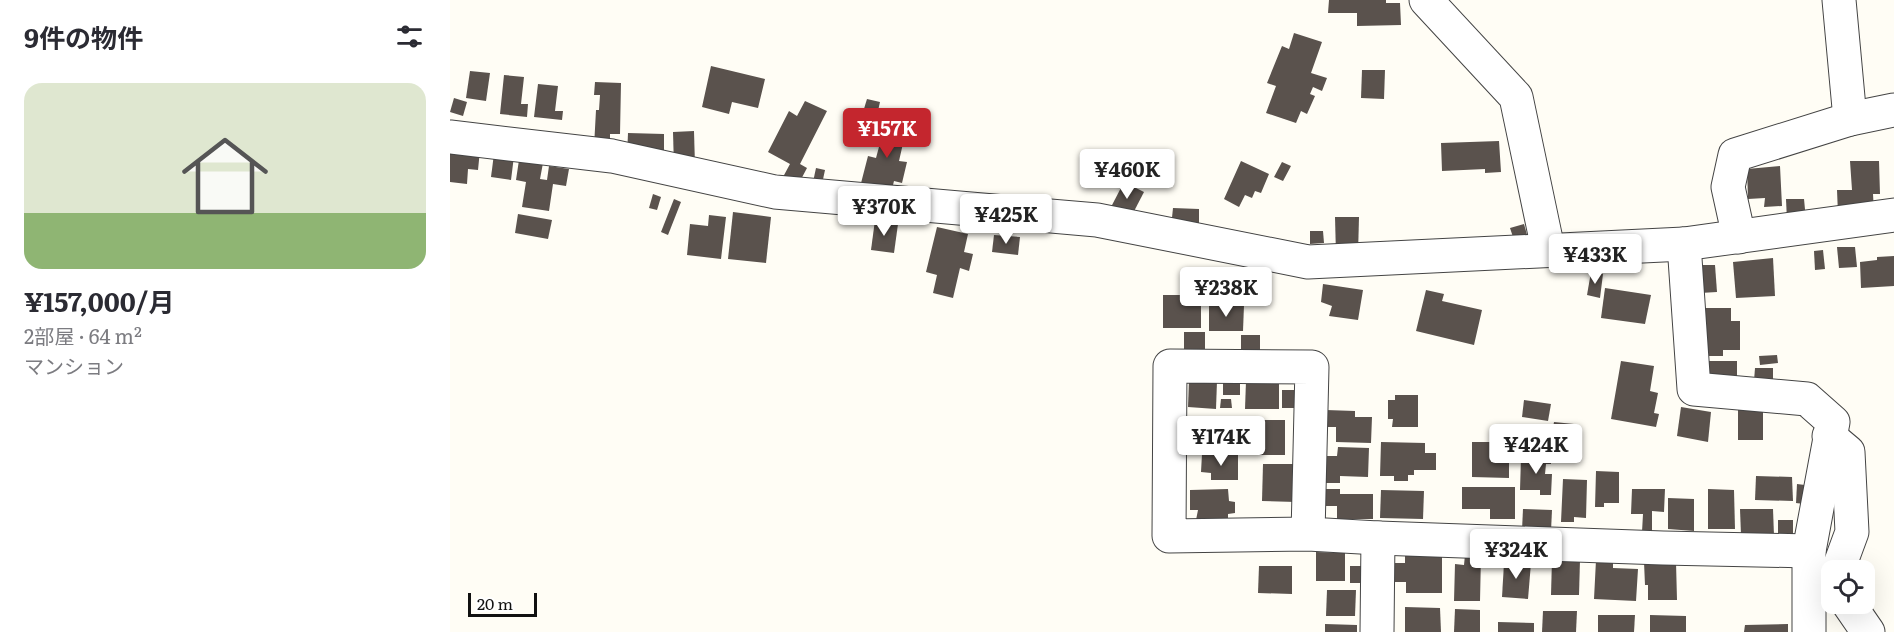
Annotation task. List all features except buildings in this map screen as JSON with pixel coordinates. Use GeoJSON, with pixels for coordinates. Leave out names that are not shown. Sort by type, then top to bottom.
{"type":"FeatureCollection","features":[{"type":"Feature","properties":{"kind":"street"},"geometry":{"type":"LineString","coordinates":[[1426,0],[1516,97],[1548,249]]}},
{"type":"Feature","properties":{"kind":"street"},"geometry":{"type":"LineString","coordinates":[[1839,0],[1850,119]]}},
{"type":"Feature","properties":{"kind":"street"},"geometry":{"type":"LineString","coordinates":[[1739,237],[1728,187],[1735,155],[1850,119],[1894,110]]}},
{"type":"Feature","properties":{"kind":"street"},"geometry":{"type":"LineString","coordinates":[[450,137],[612,156],[775,192],[1097,220],[1308,262],[1684,244],[1894,215]]}},
{"type":"Feature","properties":{"kind":"street"},"geometry":{"type":"LineString","coordinates":[[1684,244],[1694,389],[1807,399],[1833,422],[1809,551],[1809,632]]}},
{"type":"Feature","properties":{"kind":"street"},"geometry":{"type":"LineString","coordinates":[[1308,534],[1312,367],[1170,366],[1169,536],[1308,534],[1663,549],[1809,551]]}},
{"type":"Feature","properties":{"kind":"street"},"geometry":{"type":"LineString","coordinates":[[1829,436],[1848,452],[1852,532],[1842,560]]}},
{"type":"Feature","properties":{"kind":"street"},"geometry":{"type":"LineString","coordinates":[[1377,632],[1378,538]]}},
{"type":"Feature","properties":{"kind":"street"},"geometry":{"type":"LineString","coordinates":[[1856,614],[1868,632]]}}]}
